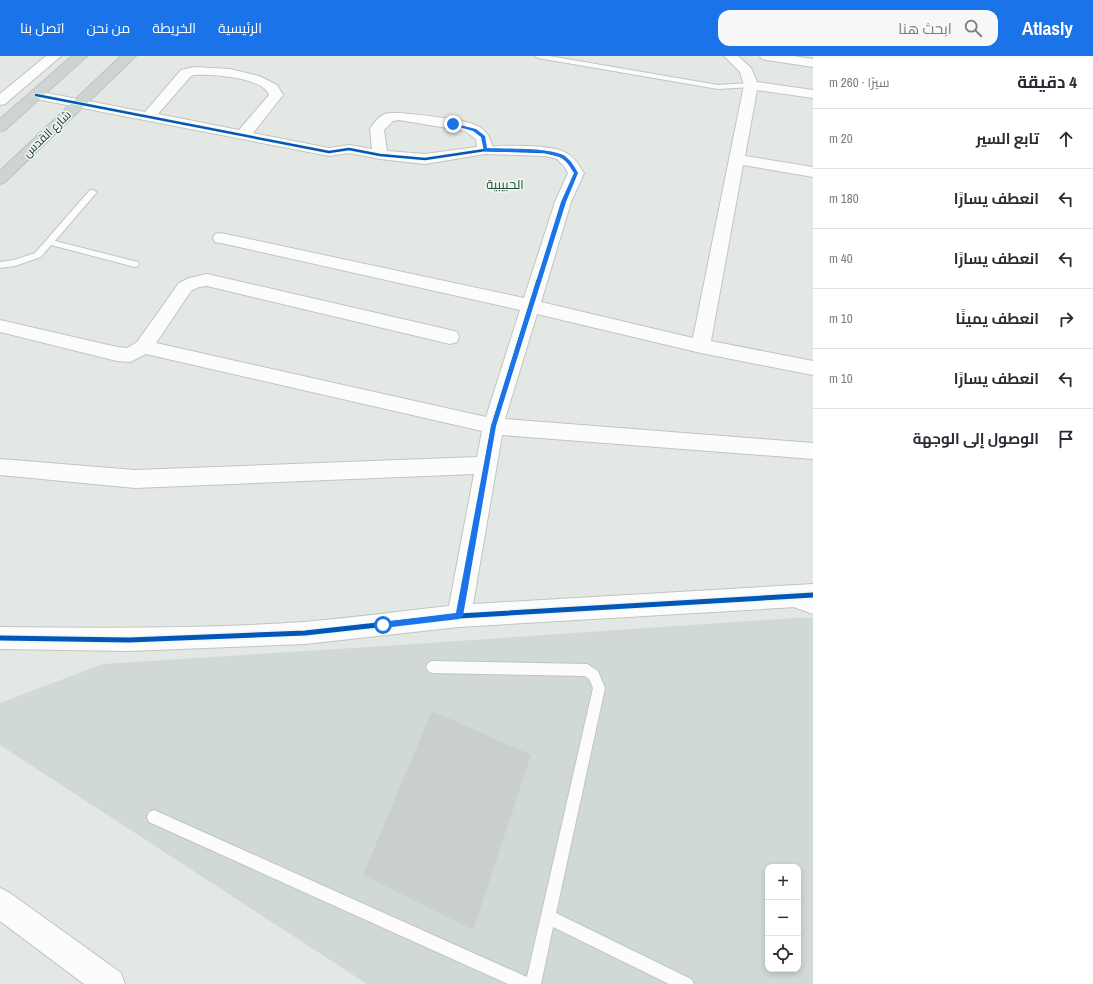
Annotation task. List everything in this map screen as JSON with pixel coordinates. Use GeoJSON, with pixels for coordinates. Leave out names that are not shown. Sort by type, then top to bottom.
{"type":"FeatureCollection","features":[{"type":"Feature","properties":{"kind":"main road"},"geometry":{"type":"LineString","coordinates":[[0,128],[80,56]]}},
{"type":"Feature","properties":{"kind":"main road","name":"شارع القدس"},"geometry":{"type":"LineString","coordinates":[[0,179],[128,56]]}},
{"type":"Feature","properties":{"kind":"street"},"geometry":{"type":"LineString","coordinates":[[0,101],[54,56]]}},
{"type":"Feature","properties":{"kind":"street"},"geometry":{"type":"LineString","coordinates":[[701,346],[751,85],[746,71],[731,56]]}},
{"type":"Feature","properties":{"kind":"street"},"geometry":{"type":"LineString","coordinates":[[767,56],[813,64]]}},
{"type":"Feature","properties":{"kind":"street"},"geometry":{"type":"LineString","coordinates":[[149,116],[186,73],[193,70],[213,70],[262,82],[273,88],[276,95],[243,135]]}},
{"type":"Feature","properties":{"kind":"street"},"geometry":{"type":"LineString","coordinates":[[751,85],[813,94]]}},
{"type":"Feature","properties":{"kind":"street"},"geometry":{"type":"LineString","coordinates":[[36,95],[329,152],[349,150],[380,155],[426,158],[485,150],[546,152],[562,156],[570,163],[576,173],[563,202],[494,426],[459,616]]}},
{"type":"Feature","properties":{"kind":"street"},"geometry":{"type":"LineString","coordinates":[[380,155],[377,129],[389,118],[399,116],[470,128],[483,136],[485,150]]}},
{"type":"Feature","properties":{"kind":"street"},"geometry":{"type":"LineString","coordinates":[[737,158],[813,172]]}},
{"type":"Feature","properties":{"kind":"street"},"geometry":{"type":"LineString","coordinates":[[220,238],[531,306],[701,346],[813,368]]}},
{"type":"Feature","properties":{"kind":"street"},"geometry":{"type":"LineString","coordinates":[[0,326],[117,354],[130,355],[144,347],[185,287],[195,282],[207,280],[450,337]]}},
{"type":"Feature","properties":{"kind":"street"},"geometry":{"type":"LineString","coordinates":[[144,347],[494,426],[813,451]]}},
{"type":"Feature","properties":{"kind":"street"},"geometry":{"type":"LineString","coordinates":[[0,467],[135,479],[486,465]]}},
{"type":"Feature","properties":{"kind":"street"},"geometry":{"type":"LineString","coordinates":[[0,638],[129,640],[227,637],[321,631],[459,616],[813,594]]}},
{"type":"Feature","properties":{"kind":"street"},"geometry":{"type":"LineString","coordinates":[[0,903],[110,984]]}},
{"type":"Feature","properties":{"kind":"lane"},"geometry":{"type":"LineString","coordinates":[[538,56],[718,87],[751,85]]}},
{"type":"Feature","properties":{"kind":"lane"},"geometry":{"type":"LineString","coordinates":[[0,265],[15,263],[38,255],[93,192]]}},
{"type":"Feature","properties":{"kind":"lane"},"geometry":{"type":"LineString","coordinates":[[49,242],[135,264]]}},
{"type":"Feature","properties":{"kind":"lane"},"geometry":{"type":"LineString","coordinates":[[779,596],[813,609]]}},
{"type":"Feature","properties":{"kind":"lane"},"geometry":{"type":"LineString","coordinates":[[432,667],[587,670],[594,675],[599,688],[533,984]]}},
{"type":"Feature","properties":{"kind":"lane"},"geometry":{"type":"LineString","coordinates":[[154,817],[526,984]]}},
{"type":"Feature","properties":{"kind":"lane"},"geometry":{"type":"LineString","coordinates":[[548,917],[686,984]]}},
{"type":"Feature","properties":{"kind":"shaded area"},"geometry":{"type":"Polygon","coordinates":[[[813,618],[813,984],[367,984],[0,745],[0,703],[103,664],[813,618]]]}},
{"type":"Feature","properties":{"kind":"building"},"geometry":{"type":"Polygon","coordinates":[[[432,711],[531,755],[473,930],[363,875],[432,711]]]}},
{"type":"Feature","properties":{"kind":"cycle path"},"geometry":{"type":"LineString","coordinates":[[36,95],[329,152],[349,149],[380,155],[425,159],[485,150],[545,152],[562,156],[570,163],[576,173],[563,202],[493,426],[459,616]]}},
{"type":"Feature","properties":{"kind":"cycle path"},"geometry":{"type":"LineString","coordinates":[[0,638],[129,640],[305,633],[459,616],[813,595]]}},
{"type":"Feature","properties":{"kind":"district","name":"الحبيبية"},"geometry":{"type":"Point","coordinates":[505,184]}},
{"type":"Feature","properties":{"kind":"route"},"geometry":{"type":"LineString","coordinates":[[383,625],[459,616],[494,426],[563,202],[576,173],[570,163],[562,156],[546,152],[485,150],[483,136],[475,130],[453,124]]}}]}
